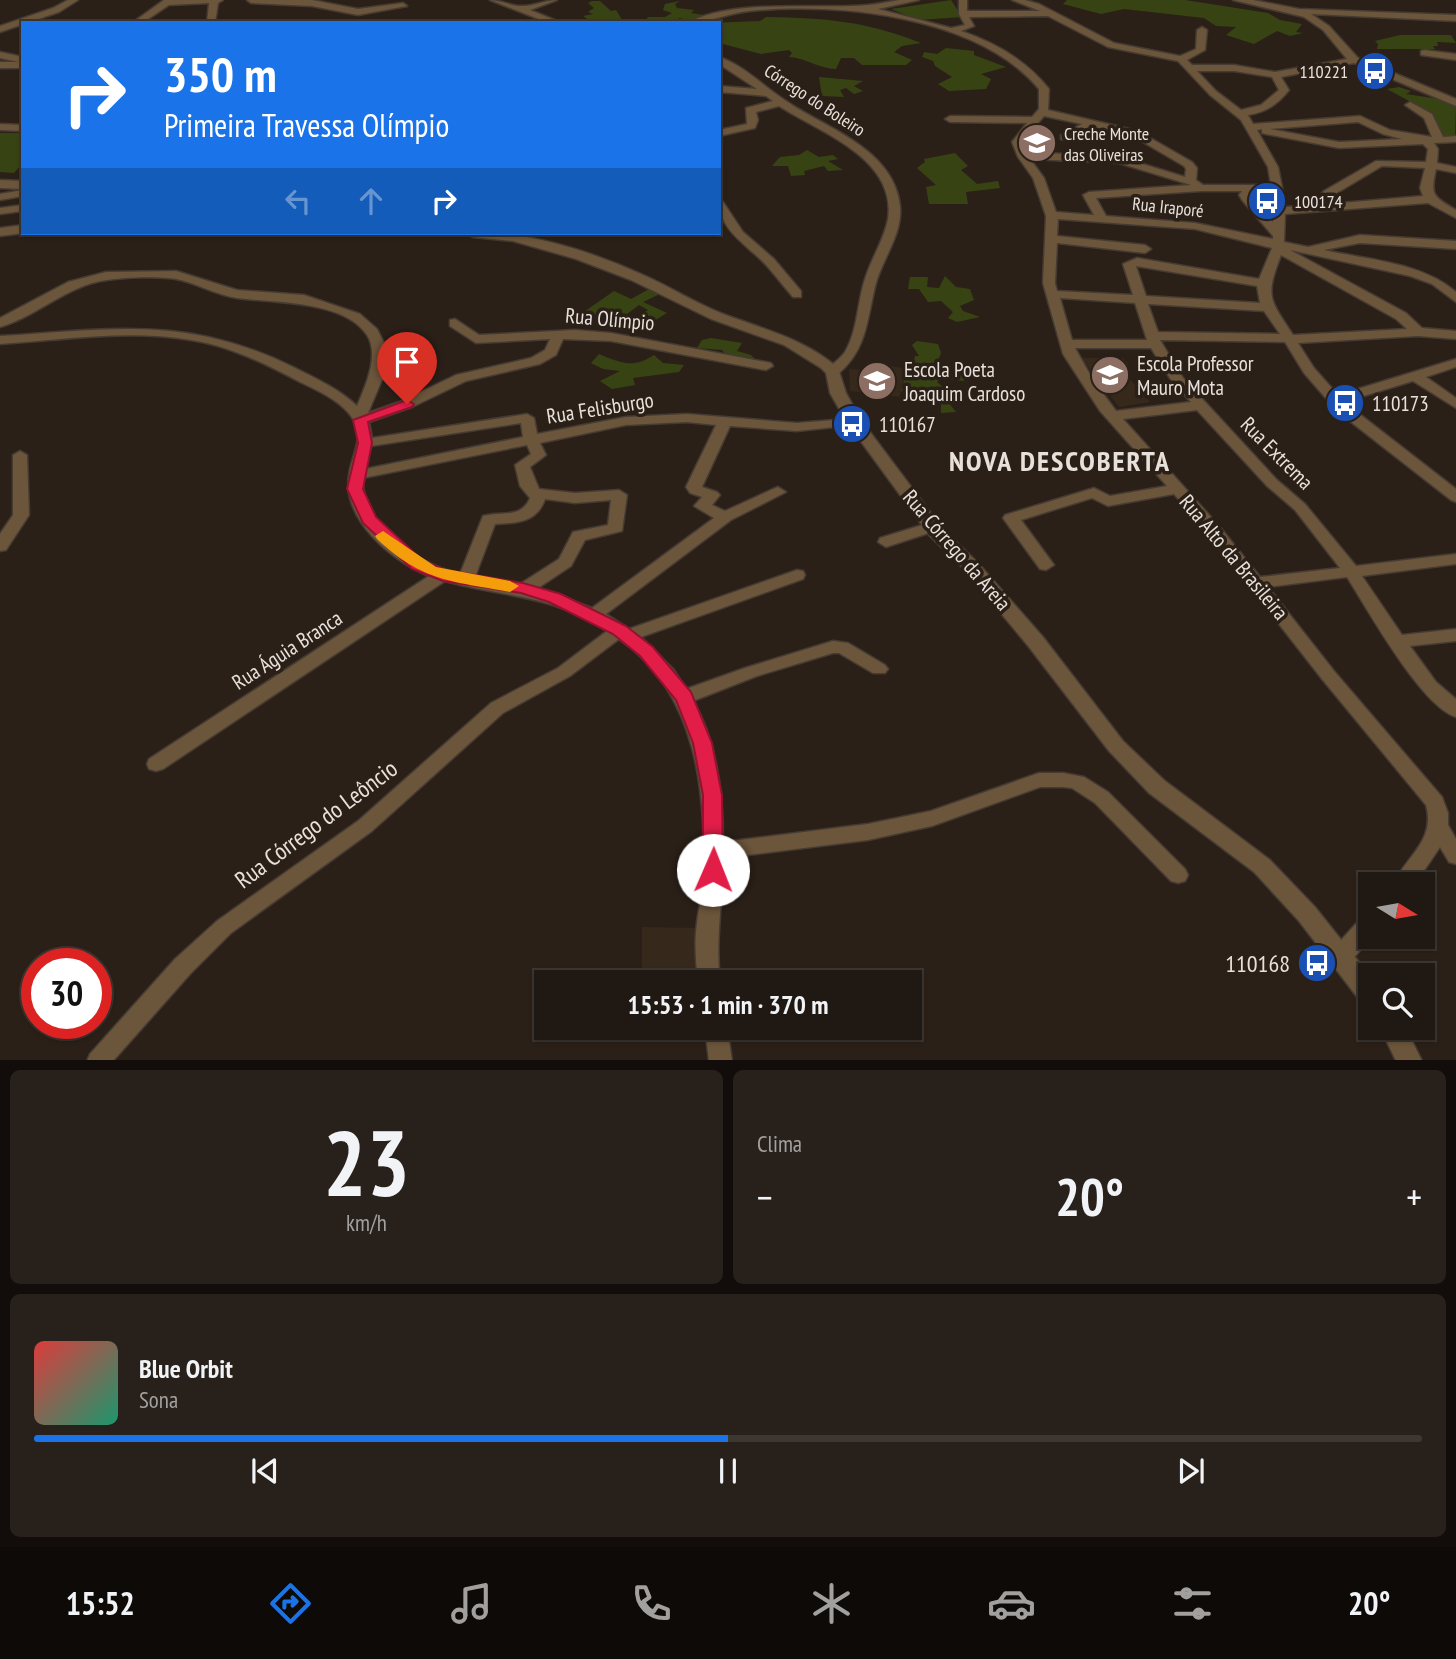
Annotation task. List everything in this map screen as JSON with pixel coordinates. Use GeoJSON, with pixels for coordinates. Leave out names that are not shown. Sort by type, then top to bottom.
{"type":"FeatureCollection","features":[{"type":"Feature","properties":{"kind":"street"},"geometry":{"type":"LineString","coordinates":[[26,21],[52,12],[74,0]]}},
{"type":"Feature","properties":{"kind":"street"},"geometry":{"type":"LineString","coordinates":[[139,21],[168,1],[217,0],[212,21]]}},
{"type":"Feature","properties":{"kind":"street"},"geometry":{"type":"LineString","coordinates":[[251,0],[312,3],[358,12],[403,6]]}},
{"type":"Feature","properties":{"kind":"street"},"geometry":{"type":"LineString","coordinates":[[494,0],[552,21]]}},
{"type":"Feature","properties":{"kind":"street"},"geometry":{"type":"LineString","coordinates":[[521,10],[553,0]]}},
{"type":"Feature","properties":{"kind":"street"},"geometry":{"type":"LineString","coordinates":[[696,21],[715,14],[759,7],[863,8],[915,0]]}},
{"type":"Feature","properties":{"kind":"street"},"geometry":{"type":"LineString","coordinates":[[949,31],[970,26],[963,14],[963,0]]}},
{"type":"Feature","properties":{"kind":"street"},"geometry":{"type":"LineString","coordinates":[[1016,0],[1036,6],[1111,45],[1181,58],[1193,68],[1213,93],[1240,113],[1254,128],[1273,167],[1280,211],[1279,243],[1264,283],[1263,295],[1269,307],[1309,370],[1336,400],[1456,497]]}},
{"type":"Feature","properties":{"kind":"street"},"geometry":{"type":"LineString","coordinates":[[1237,0],[1269,3],[1292,11],[1325,27],[1355,60],[1456,103]]}},
{"type":"Feature","properties":{"kind":"street"},"geometry":{"type":"LineString","coordinates":[[863,8],[949,31],[999,50],[1038,79],[1046,93],[1039,116],[1018,138],[1022,155],[1120,160],[1210,189]]}},
{"type":"Feature","properties":{"kind":"street"},"geometry":{"type":"LineString","coordinates":[[1292,11],[1456,18]]}},
{"type":"Feature","properties":{"kind":"street"},"geometry":{"type":"LineString","coordinates":[[963,14],[1051,16]]}},
{"type":"Feature","properties":{"kind":"street"},"geometry":{"type":"LineString","coordinates":[[0,30],[21,23]]}},
{"type":"Feature","properties":{"kind":"street"},"geometry":{"type":"LineString","coordinates":[[1181,58],[1200,50],[1202,30]]}},
{"type":"Feature","properties":{"kind":"street"},"geometry":{"type":"LineString","coordinates":[[1424,53],[1456,57]]}},
{"type":"Feature","properties":{"kind":"street"},"geometry":{"type":"LineString","coordinates":[[0,55],[21,61]]}},
{"type":"Feature","properties":{"kind":"street"},"geometry":{"type":"LineString","coordinates":[[1193,68],[1234,68],[1275,75],[1355,60]]}},
{"type":"Feature","properties":{"kind":"street","name":"Córrego do Boleiro"},"geometry":{"type":"LineString","coordinates":[[721,61],[760,84],[781,102],[862,151],[880,171],[894,207],[891,231],[870,281],[855,346],[844,364],[833,371]]}},
{"type":"Feature","properties":{"kind":"street"},"geometry":{"type":"LineString","coordinates":[[0,65],[21,62]]}},
{"type":"Feature","properties":{"kind":"street"},"geometry":{"type":"LineString","coordinates":[[1240,113],[1262,111],[1272,105],[1284,90],[1275,75]]}},
{"type":"Feature","properties":{"kind":"street"},"geometry":{"type":"LineString","coordinates":[[721,89],[769,93]]}},
{"type":"Feature","properties":{"kind":"street"},"geometry":{"type":"LineString","coordinates":[[722,101],[740,91]]}},
{"type":"Feature","properties":{"kind":"street"},"geometry":{"type":"LineString","coordinates":[[721,133],[751,126],[753,120],[750,110],[781,102]]}},
{"type":"Feature","properties":{"kind":"street"},"geometry":{"type":"LineString","coordinates":[[1410,105],[1428,116],[1433,143],[1426,188],[1430,199]]}},
{"type":"Feature","properties":{"kind":"street"},"geometry":{"type":"LineString","coordinates":[[950,119],[1039,116],[1094,122],[1134,133],[1144,141],[1183,160],[1192,168],[1190,181]]}},
{"type":"Feature","properties":{"kind":"street"},"geometry":{"type":"LineString","coordinates":[[1254,128],[1360,119],[1387,132],[1433,143]]}},
{"type":"Feature","properties":{"kind":"street"},"geometry":{"type":"LineString","coordinates":[[1065,137],[1094,122]]}},
{"type":"Feature","properties":{"kind":"street"},"geometry":{"type":"LineString","coordinates":[[0,127],[21,128]]}},
{"type":"Feature","properties":{"kind":"street"},"geometry":{"type":"LineString","coordinates":[[1254,128],[1339,145],[1433,143],[1456,139]]}},
{"type":"Feature","properties":{"kind":"street","name":"Rua Alto da Brasileira"},"geometry":{"type":"LineString","coordinates":[[1022,155],[1038,178],[1052,215],[1049,270],[1052,294],[1067,344],[1086,380],[1113,416],[1257,583],[1328,675],[1426,790],[1440,813],[1438,826],[1456,856]]}},
{"type":"Feature","properties":{"kind":"street"},"geometry":{"type":"LineString","coordinates":[[1338,206],[1328,193],[1380,163],[1431,165],[1456,170]]}},
{"type":"Feature","properties":{"kind":"street"},"geometry":{"type":"LineString","coordinates":[[0,184],[21,186]]}},
{"type":"Feature","properties":{"kind":"street"},"geometry":{"type":"LineString","coordinates":[[0,197],[21,186]]}},
{"type":"Feature","properties":{"kind":"street"},"geometry":{"type":"LineString","coordinates":[[1102,218],[1090,195],[1277,188]]}},
{"type":"Feature","properties":{"kind":"street"},"geometry":{"type":"LineString","coordinates":[[1249,190],[1245,195],[1279,243],[1310,265],[1401,316],[1418,332]]}},
{"type":"Feature","properties":{"kind":"street"},"geometry":{"type":"LineString","coordinates":[[1280,211],[1430,199],[1456,215]]}},
{"type":"Feature","properties":{"kind":"street"},"geometry":{"type":"LineString","coordinates":[[0,211],[21,208]]}},
{"type":"Feature","properties":{"kind":"street"},"geometry":{"type":"LineString","coordinates":[[722,211],[739,234],[797,294]]}},
{"type":"Feature","properties":{"kind":"street","name":"Rua Iraporé"},"geometry":{"type":"LineString","coordinates":[[1052,215],[1195,226],[1279,243]]}},
{"type":"Feature","properties":{"kind":"street"},"geometry":{"type":"LineString","coordinates":[[0,232],[21,229]]}},
{"type":"Feature","properties":{"kind":"street"},"geometry":{"type":"LineString","coordinates":[[486,235],[536,242],[619,270],[716,316],[789,342],[833,371]]}},
{"type":"Feature","properties":{"kind":"street"},"geometry":{"type":"LineString","coordinates":[[1052,239],[1145,249]]}},
{"type":"Feature","properties":{"kind":"street"},"geometry":{"type":"LineString","coordinates":[[1306,250],[1360,239],[1456,245]]}},
{"type":"Feature","properties":{"kind":"street"},"geometry":{"type":"LineString","coordinates":[[1279,243],[1413,273],[1436,281],[1456,298]]}},
{"type":"Feature","properties":{"kind":"street","name":"Rua Extrema"},"geometry":{"type":"LineString","coordinates":[[1264,283],[1130,261],[1153,340],[1178,380],[1272,483],[1300,507],[1351,571],[1396,642],[1430,686],[1456,710]]}},
{"type":"Feature","properties":{"kind":"street"},"geometry":{"type":"LineString","coordinates":[[0,323],[72,285],[106,276],[176,275],[236,294],[304,299],[355,317],[372,332],[377,343],[377,375],[360,418],[365,443],[356,475],[358,502],[383,536],[418,565],[443,575],[525,589],[555,598],[593,616],[623,633],[647,652],[684,697],[708,760],[712,795],[713,889],[707,922],[709,970]]}},
{"type":"Feature","properties":{"kind":"street"},"geometry":{"type":"LineString","coordinates":[[1052,294],[1269,307]]}},
{"type":"Feature","properties":{"kind":"street","name":"Rua Olímpio"},"geometry":{"type":"LineString","coordinates":[[455,323],[476,339],[558,335],[637,341],[766,366]]}},
{"type":"Feature","properties":{"kind":"street"},"geometry":{"type":"LineString","coordinates":[[1067,344],[1287,337],[1335,339],[1418,332],[1456,335]]}},
{"type":"Feature","properties":{"kind":"street"},"geometry":{"type":"LineString","coordinates":[[0,341],[102,333],[191,336],[286,369],[332,394],[360,418]]}},
{"type":"Feature","properties":{"kind":"street"},"geometry":{"type":"LineString","coordinates":[[360,418],[407,404],[461,378],[535,361],[551,352],[558,335]]}},
{"type":"Feature","properties":{"kind":"street"},"geometry":{"type":"LineString","coordinates":[[1336,400],[1456,363]]}},
{"type":"Feature","properties":{"kind":"street","name":"Rua Córrego da Areia"},"geometry":{"type":"LineString","coordinates":[[833,371],[838,393],[854,421],[932,527],[1036,642],[1115,746],[1157,788],[1262,866],[1358,978]]}},
{"type":"Feature","properties":{"kind":"street"},"geometry":{"type":"LineString","coordinates":[[1414,375],[1456,404]]}},
{"type":"Feature","properties":{"kind":"street"},"geometry":{"type":"LineString","coordinates":[[1113,416],[1201,405]]}},
{"type":"Feature","properties":{"kind":"street"},"geometry":{"type":"LineString","coordinates":[[365,443],[527,418],[531,440],[539,454],[523,465],[528,486],[536,494],[575,498],[619,495],[617,528],[579,536],[565,562],[525,589]]}},
{"type":"Feature","properties":{"kind":"street","name":"Rua Felisburgo"},"geometry":{"type":"LineString","coordinates":[[356,475],[626,421],[687,418],[797,427],[854,421]]}},
{"type":"Feature","properties":{"kind":"street"},"geometry":{"type":"LineString","coordinates":[[725,421],[694,487],[695,491],[712,495],[702,506],[706,510],[725,517]]}},
{"type":"Feature","properties":{"kind":"street"},"geometry":{"type":"LineString","coordinates":[[0,547],[22,515],[20,455]]}},
{"type":"Feature","properties":{"kind":"street"},"geometry":{"type":"LineString","coordinates":[[1046,565],[1011,518],[1094,493],[1108,500],[1178,489]]}},
{"type":"Feature","properties":{"kind":"street"},"geometry":{"type":"LineString","coordinates":[[593,616],[725,517],[778,492]]}},
{"type":"Feature","properties":{"kind":"street"},"geometry":{"type":"LineString","coordinates":[[466,580],[489,519],[522,518],[536,504],[536,494]]}},
{"type":"Feature","properties":{"kind":"street"},"geometry":{"type":"LineString","coordinates":[[886,542],[932,527]]}},
{"type":"Feature","properties":{"kind":"street"},"geometry":{"type":"LineString","coordinates":[[1257,583],[1424,565],[1456,559]]}},
{"type":"Feature","properties":{"kind":"street","name":"Rua Águia Branca"},"geometry":{"type":"LineString","coordinates":[[156,764],[443,575]]}},
{"type":"Feature","properties":{"kind":"street","name":"Rua Córrego do Leôncio"},"geometry":{"type":"LineString","coordinates":[[98,1060],[183,966],[224,927],[365,826],[497,708],[564,672],[623,633],[797,575]]}},
{"type":"Feature","properties":{"kind":"street"},"geometry":{"type":"LineString","coordinates":[[1396,642],[1456,635]]}},
{"type":"Feature","properties":{"kind":"street"},"geometry":{"type":"LineString","coordinates":[[684,697],[751,672],[833,647],[842,647],[879,669]]}},
{"type":"Feature","properties":{"kind":"street"},"geometry":{"type":"LineString","coordinates":[[713,850],[894,827],[932,818],[1039,780],[1051,780],[1075,782],[1090,788],[1116,810],[1178,875]]}},
{"type":"Feature","properties":{"kind":"street"},"geometry":{"type":"LineString","coordinates":[[1412,872],[1433,843],[1438,826]]}},
{"type":"Feature","properties":{"kind":"street"},"geometry":{"type":"LineString","coordinates":[[1341,956],[1358,936]]}},
{"type":"Feature","properties":{"kind":"street"},"geometry":{"type":"LineString","coordinates":[[718,1040],[721,1060]]}},
{"type":"Feature","properties":{"kind":"street"},"geometry":{"type":"LineString","coordinates":[[1399,1040],[1410,1060]]}},
{"type":"Feature","properties":{"kind":"shaded area","name":"Escola Professor Mauro Mota"},"geometry":{"type":"Polygon","coordinates":[[[1081,358],[1123,358],[1129,365],[1119,367],[1150,402],[1119,407],[1081,358]]]}},
{"type":"Feature","properties":{"kind":"shaded area","name":"Escola Poeta Joaquim Cardoso"},"geometry":{"type":"Polygon","coordinates":[[[867,362],[908,369],[899,397],[850,391],[849,369],[864,370],[867,362]]]}},
{"type":"Feature","properties":{"kind":"shaded area"},"geometry":{"type":"Polygon","coordinates":[[[642,927],[698,928],[700,970],[642,970],[642,927]]]}},
{"type":"Feature","properties":{"kind":"green space"},"geometry":{"type":"Polygon","coordinates":[[[951,0],[962,17],[919,20],[891,9],[951,0]]]}},
{"type":"Feature","properties":{"kind":"green space"},"geometry":{"type":"Polygon","coordinates":[[[1067,0],[1185,0],[1268,13],[1280,20],[1302,24],[1296,32],[1303,33],[1290,36],[1277,31],[1254,44],[1226,35],[1236,27],[1216,26],[1204,18],[1124,9],[1101,14],[1063,4],[1067,0]]]}},
{"type":"Feature","properties":{"kind":"green space"},"geometry":{"type":"Polygon","coordinates":[[[600,1],[611,11],[616,10],[623,21],[589,20],[583,16],[593,14],[588,12],[594,8],[588,3],[600,1]]]}},
{"type":"Feature","properties":{"kind":"green space"},"geometry":{"type":"Polygon","coordinates":[[[680,1],[675,4],[677,8],[694,10],[691,13],[704,15],[692,21],[679,18],[679,21],[645,21],[648,17],[665,17],[672,13],[663,10],[665,4],[680,1]]]}},
{"type":"Feature","properties":{"kind":"green space"},"geometry":{"type":"Polygon","coordinates":[[[766,17],[845,22],[882,30],[921,43],[902,46],[894,52],[912,60],[906,65],[862,65],[854,58],[841,58],[836,69],[789,57],[792,53],[789,50],[761,54],[721,44],[721,23],[760,21],[766,17]]]}},
{"type":"Feature","properties":{"kind":"green space"},"geometry":{"type":"Polygon","coordinates":[[[1400,35],[1451,35],[1456,43],[1437,42],[1438,46],[1433,46],[1435,49],[1377,49],[1378,44],[1375,41],[1400,35]]]}},
{"type":"Feature","properties":{"kind":"green space"},"geometry":{"type":"Polygon","coordinates":[[[946,48],[974,51],[974,55],[1006,67],[981,74],[991,79],[986,89],[949,91],[938,84],[952,77],[935,66],[933,61],[922,57],[924,52],[937,54],[946,48]]]}},
{"type":"Feature","properties":{"kind":"green space"},"geometry":{"type":"Polygon","coordinates":[[[819,77],[863,81],[854,86],[863,91],[854,94],[846,88],[840,90],[844,97],[822,96],[819,77]]]}},
{"type":"Feature","properties":{"kind":"green space"},"geometry":{"type":"Polygon","coordinates":[[[1399,87],[1411,91],[1406,94],[1446,100],[1456,106],[1455,138],[1445,138],[1431,113],[1387,89],[1399,87]]]}},
{"type":"Feature","properties":{"kind":"green space"},"geometry":{"type":"Polygon","coordinates":[[[0,133],[21,133],[21,165],[14,173],[0,172],[0,133]]]}},
{"type":"Feature","properties":{"kind":"green space"},"geometry":{"type":"Polygon","coordinates":[[[807,150],[819,157],[833,155],[838,159],[828,161],[843,170],[828,171],[824,166],[804,171],[805,175],[791,176],[788,166],[772,166],[780,157],[799,155],[807,150]]]}},
{"type":"Feature","properties":{"kind":"green space"},"geometry":{"type":"Polygon","coordinates":[[[955,153],[968,166],[961,170],[977,184],[998,181],[1000,188],[966,192],[968,204],[929,204],[926,187],[936,185],[917,168],[925,162],[924,159],[955,153]]]}},
{"type":"Feature","properties":{"kind":"green space"},"geometry":{"type":"Polygon","coordinates":[[[945,276],[956,287],[970,289],[974,300],[960,306],[963,311],[980,317],[957,322],[948,318],[953,312],[941,301],[928,302],[919,289],[908,289],[910,277],[928,277],[927,287],[939,288],[945,276]]]}},
{"type":"Feature","properties":{"kind":"green space"},"geometry":{"type":"Polygon","coordinates":[[[651,288],[662,293],[643,302],[667,313],[652,322],[640,315],[648,310],[639,305],[627,314],[616,312],[596,322],[578,316],[614,291],[631,299],[651,288]]]}},
{"type":"Feature","properties":{"kind":"green space"},"geometry":{"type":"Polygon","coordinates":[[[711,338],[742,343],[737,351],[751,355],[756,360],[728,357],[722,350],[697,348],[702,340],[711,338]]]}},
{"type":"Feature","properties":{"kind":"green space"},"geometry":{"type":"Polygon","coordinates":[[[917,341],[938,344],[941,369],[968,376],[963,381],[942,378],[937,382],[945,389],[940,392],[956,412],[941,413],[941,404],[931,398],[927,387],[912,394],[901,391],[908,369],[913,366],[915,356],[919,356],[912,345],[917,341]]]}},
{"type":"Feature","properties":{"kind":"green space"},"geometry":{"type":"Polygon","coordinates":[[[599,354],[627,363],[640,362],[654,355],[663,363],[684,365],[679,372],[633,378],[635,385],[612,389],[600,381],[620,371],[603,369],[591,363],[599,354]]]}},
{"type":"Feature","properties":{"kind":"slow traffic"},"geometry":{"type":"LineString","coordinates":[[383,536],[403,555],[431,571],[471,581],[510,586]]}},
{"type":"Feature","properties":{"kind":"place","name":"110221"},"geometry":{"type":"Point","coordinates":[1375,71]}},
{"type":"Feature","properties":{"kind":"place","name":"Creche Monte das Oliveiras"},"geometry":{"type":"Point","coordinates":[1037,143]}},
{"type":"Feature","properties":{"kind":"place","name":"100174"},"geometry":{"type":"Point","coordinates":[1267,201]}},
{"type":"Feature","properties":{"kind":"place","name":"Escola Professor Mauro Mota"},"geometry":{"type":"Point","coordinates":[1110,375]}},
{"type":"Feature","properties":{"kind":"place","name":"Escola Poeta Joaquim Cardoso"},"geometry":{"type":"Point","coordinates":[877,381]}},
{"type":"Feature","properties":{"kind":"place","name":"110173"},"geometry":{"type":"Point","coordinates":[1345,403]}},
{"type":"Feature","properties":{"kind":"place","name":"110167"},"geometry":{"type":"Point","coordinates":[852,424]}},
{"type":"Feature","properties":{"kind":"place","name":"110168"},"geometry":{"type":"Point","coordinates":[1317,963]}},
{"type":"Feature","properties":{"kind":"district","name":"NOVA DESCOBERTA"},"geometry":{"type":"Point","coordinates":[1060,460]}},
{"type":"Feature","properties":{"kind":"route"},"geometry":{"type":"LineString","coordinates":[[407,404],[361,420],[365,443],[355,489],[358,502],[369,520],[403,555],[418,565],[443,575],[523,588],[555,598],[620,630],[647,652],[684,697],[703,743],[712,795],[713,870]]}}]}
